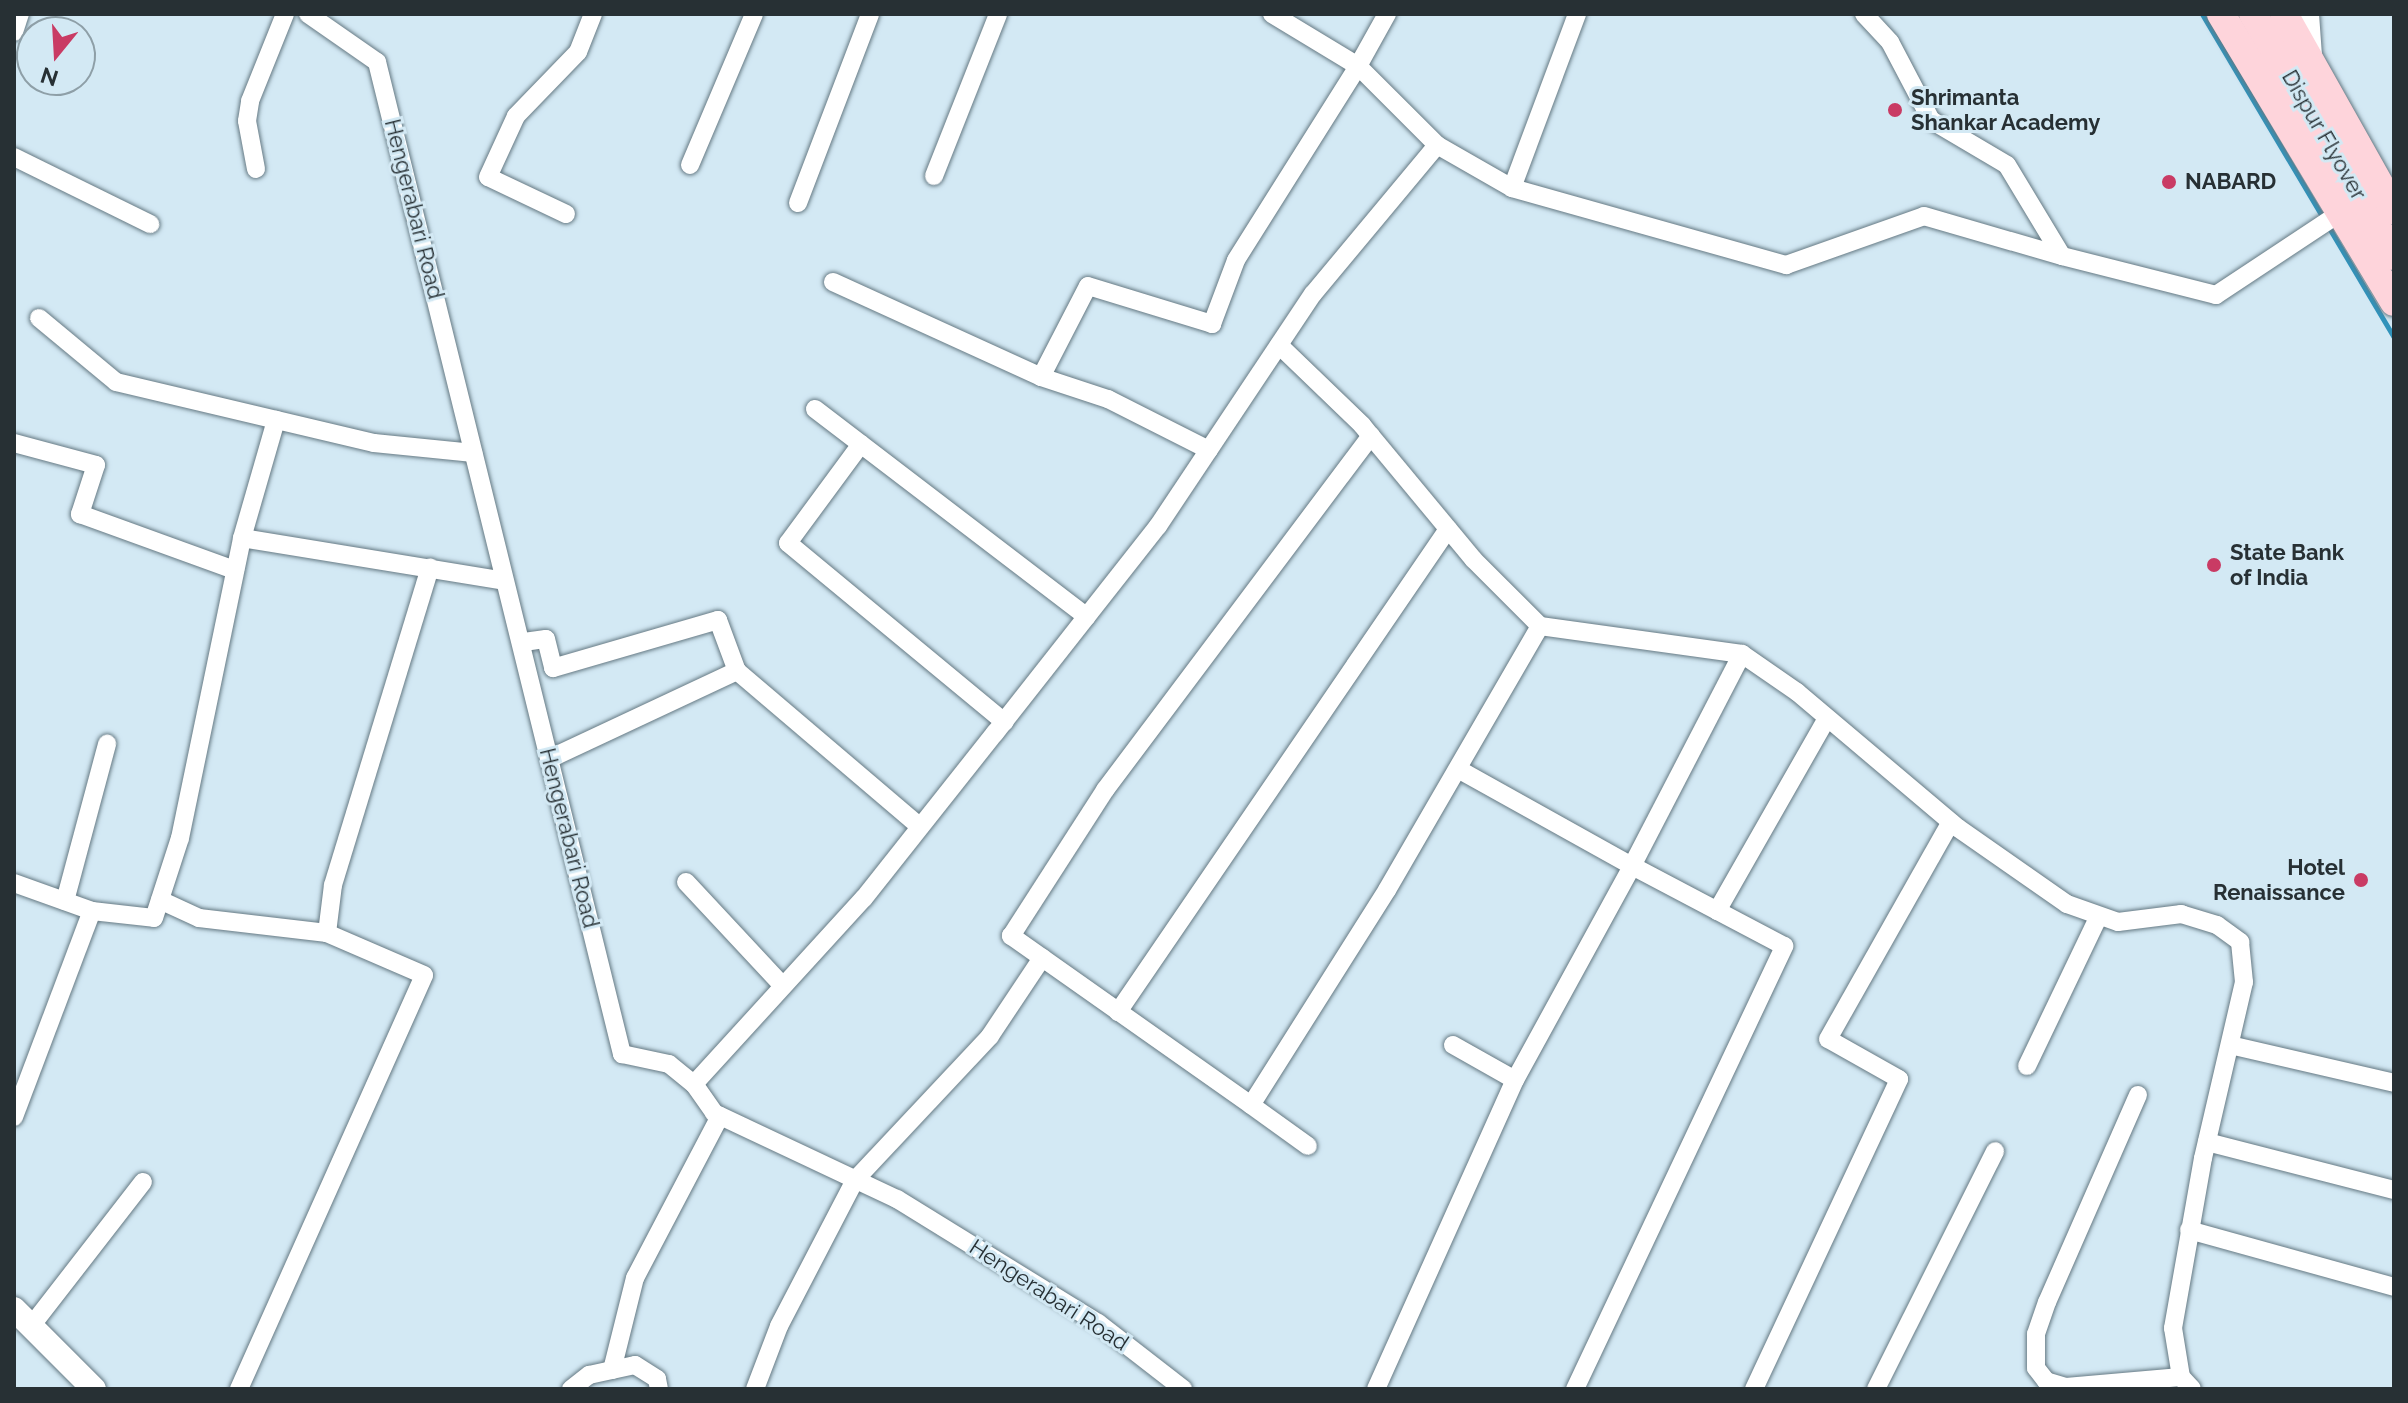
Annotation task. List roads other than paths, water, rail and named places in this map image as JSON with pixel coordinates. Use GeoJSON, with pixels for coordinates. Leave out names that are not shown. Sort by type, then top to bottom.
{"type":"FeatureCollection","features":[{"type":"Feature","properties":{"kind":"main road"},"geometry":{"type":"LineString","coordinates":[[2221,14],[2337,216],[2394,302]]}},
{"type":"Feature","properties":{"kind":"main road","name":"Dispur Flyover"},"geometry":{"type":"LineString","coordinates":[[2253,14],[2394,256]]}},
{"type":"Feature","properties":{"kind":"main road"},"geometry":{"type":"LineString","coordinates":[[2284,14],[2394,210]]}},
{"type":"Feature","properties":{"kind":"main road"},"geometry":{"type":"LineString","coordinates":[[2307,14],[2310,56]]}},
{"type":"Feature","properties":{"kind":"main road"},"geometry":{"type":"LineString","coordinates":[[20,1318],[94,1389]]}},
{"type":"Feature","properties":{"kind":"street"},"geometry":{"type":"LineString","coordinates":[[14,32],[20,14]]}},
{"type":"Feature","properties":{"kind":"street","name":"Hengerabari Road"},"geometry":{"type":"LineString","coordinates":[[308,14],[377,62],[505,581],[524,642],[549,759],[622,1054],[669,1064],[694,1084],[720,1116],[897,1199],[1098,1323],[1183,1389]]}},
{"type":"Feature","properties":{"kind":"street"},"geometry":{"type":"LineString","coordinates":[[566,214],[488,177],[516,116],[578,52],[593,14]]}},
{"type":"Feature","properties":{"kind":"street"},"geometry":{"type":"LineString","coordinates":[[690,165],[754,14]]}},
{"type":"Feature","properties":{"kind":"street"},"geometry":{"type":"LineString","coordinates":[[798,203],[870,14]]}},
{"type":"Feature","properties":{"kind":"street"},"geometry":{"type":"LineString","coordinates":[[934,176],[998,14]]}},
{"type":"Feature","properties":{"kind":"street"},"geometry":{"type":"LineString","coordinates":[[1272,14],[1358,66],[1437,145],[1512,188],[1786,265],[1924,216],[2062,256],[2216,295],[2337,216]]}},
{"type":"Feature","properties":{"kind":"street"},"geometry":{"type":"LineString","coordinates":[[1041,377],[1088,286],[1212,324],[1236,260],[1358,66],[1387,14]]}},
{"type":"Feature","properties":{"kind":"street"},"geometry":{"type":"LineString","coordinates":[[1512,188],[1577,14]]}},
{"type":"Feature","properties":{"kind":"street"},"geometry":{"type":"LineString","coordinates":[[1864,14],[1890,42],[1931,120],[2007,165],[2062,256]]}},
{"type":"Feature","properties":{"kind":"street"},"geometry":{"type":"LineString","coordinates":[[256,169],[247,121],[275,17]]}},
{"type":"Feature","properties":{"kind":"street"},"geometry":{"type":"LineString","coordinates":[[694,1084],[920,827],[1004,722],[1087,617],[1209,450],[1313,294],[1437,145]]}},
{"type":"Feature","properties":{"kind":"street"},"geometry":{"type":"LineString","coordinates":[[14,157],[150,224]]}},
{"type":"Feature","properties":{"kind":"street"},"geometry":{"type":"LineString","coordinates":[[833,282],[1041,377],[1108,399],[1209,450]]}},
{"type":"Feature","properties":{"kind":"street"},"geometry":{"type":"LineString","coordinates":[[39,318],[116,382],[374,443],[474,453]]}},
{"type":"Feature","properties":{"kind":"street"},"geometry":{"type":"LineString","coordinates":[[1279,345],[1371,436],[1448,529],[1540,626],[1742,654],[1827,718],[1951,822],[2067,904],[2118,922],[2181,914],[2217,925],[2240,942],[2244,982],[2207,1142],[2173,1328],[2187,1383],[2066,1387],[2046,1381],[2036,1368],[2036,1334],[2047,1302],[2138,1095]]}},
{"type":"Feature","properties":{"kind":"street"},"geometry":{"type":"LineString","coordinates":[[815,409],[1087,617]]}},
{"type":"Feature","properties":{"kind":"street"},"geometry":{"type":"LineString","coordinates":[[14,883],[92,911],[154,918],[180,838],[242,538],[276,420]]}},
{"type":"Feature","properties":{"kind":"street"},"geometry":{"type":"LineString","coordinates":[[1308,1146],[1011,936],[1105,790],[1371,436]]}},
{"type":"Feature","properties":{"kind":"street"},"geometry":{"type":"LineString","coordinates":[[14,443],[96,465],[80,514],[235,570]]}},
{"type":"Feature","properties":{"kind":"street"},"geometry":{"type":"LineString","coordinates":[[861,444],[788,543],[1004,722]]}},
{"type":"Feature","properties":{"kind":"street"},"geometry":{"type":"LineString","coordinates":[[1118,1012],[1448,529]]}},
{"type":"Feature","properties":{"kind":"street"},"geometry":{"type":"LineString","coordinates":[[242,538],[505,581]]}},
{"type":"Feature","properties":{"kind":"street"},"geometry":{"type":"LineString","coordinates":[[327,933],[333,885],[430,568]]}},
{"type":"Feature","properties":{"kind":"street"},"geometry":{"type":"LineString","coordinates":[[524,642],[546,639],[553,668],[718,620],[737,671],[920,827]]}},
{"type":"Feature","properties":{"kind":"street"},"geometry":{"type":"LineString","coordinates":[[1251,1105],[1458,769],[1540,626]]}},
{"type":"Feature","properties":{"kind":"street"},"geometry":{"type":"LineString","coordinates":[[1376,1389],[1515,1080],[1632,866],[1742,654]]}},
{"type":"Feature","properties":{"kind":"street"},"geometry":{"type":"LineString","coordinates":[[549,759],[737,671]]}},
{"type":"Feature","properties":{"kind":"street"},"geometry":{"type":"LineString","coordinates":[[1717,911],[1827,718]]}},
{"type":"Feature","properties":{"kind":"street"},"geometry":{"type":"LineString","coordinates":[[65,901],[107,744]]}},
{"type":"Feature","properties":{"kind":"street"},"geometry":{"type":"LineString","coordinates":[[1458,769],[1784,946],[1575,1389]]}},
{"type":"Feature","properties":{"kind":"street"},"geometry":{"type":"LineString","coordinates":[[1754,1389],[1899,1079],[1828,1039],[1951,822]]}},
{"type":"Feature","properties":{"kind":"street"},"geometry":{"type":"LineString","coordinates":[[686,882],[783,986]]}},
{"type":"Feature","properties":{"kind":"street"},"geometry":{"type":"LineString","coordinates":[[160,900],[199,918],[327,933],[424,975],[239,1389]]}},
{"type":"Feature","properties":{"kind":"street"},"geometry":{"type":"LineString","coordinates":[[14,1117],[92,911]]}},
{"type":"Feature","properties":{"kind":"street"},"geometry":{"type":"LineString","coordinates":[[2027,1066],[2099,916]]}},
{"type":"Feature","properties":{"kind":"street"},"geometry":{"type":"LineString","coordinates":[[755,1389],[779,1326],[855,1180],[990,1036],[1042,958]]}},
{"type":"Feature","properties":{"kind":"street"},"geometry":{"type":"LineString","coordinates":[[1453,1045],[1515,1080]]}},
{"type":"Feature","properties":{"kind":"street"},"geometry":{"type":"LineString","coordinates":[[2230,1045],[2394,1083]]}},
{"type":"Feature","properties":{"kind":"street"},"geometry":{"type":"LineString","coordinates":[[612,1370],[635,1278],[720,1116]]}},
{"type":"Feature","properties":{"kind":"street"},"geometry":{"type":"LineString","coordinates":[[2207,1142],[2394,1190]]}},
{"type":"Feature","properties":{"kind":"street"},"geometry":{"type":"LineString","coordinates":[[1876,1389],[1995,1151]]}},
{"type":"Feature","properties":{"kind":"street"},"geometry":{"type":"LineString","coordinates":[[20,1318],[143,1182]]}},
{"type":"Feature","properties":{"kind":"street"},"geometry":{"type":"LineString","coordinates":[[2189,1230],[2394,1287]]}},
{"type":"Feature","properties":{"kind":"street"},"geometry":{"type":"LineString","coordinates":[[571,1389],[589,1375],[635,1365],[657,1379],[659,1389]]}},
{"type":"Feature","properties":{"kind":"waterway"},"geometry":{"type":"LineString","coordinates":[[2202,14],[2394,338]]}},
{"type":"Feature","properties":{"kind":"place","name":"Shrimanta Shankar Academy"},"geometry":{"type":"Point","coordinates":[1895,110]}},
{"type":"Feature","properties":{"kind":"place","name":"NABARD"},"geometry":{"type":"Point","coordinates":[2169,182]}},
{"type":"Feature","properties":{"kind":"place","name":"State Bank of India"},"geometry":{"type":"Point","coordinates":[2214,565]}},
{"type":"Feature","properties":{"kind":"place","name":"Hotel Renaissance"},"geometry":{"type":"Point","coordinates":[2361,880]}}]}
